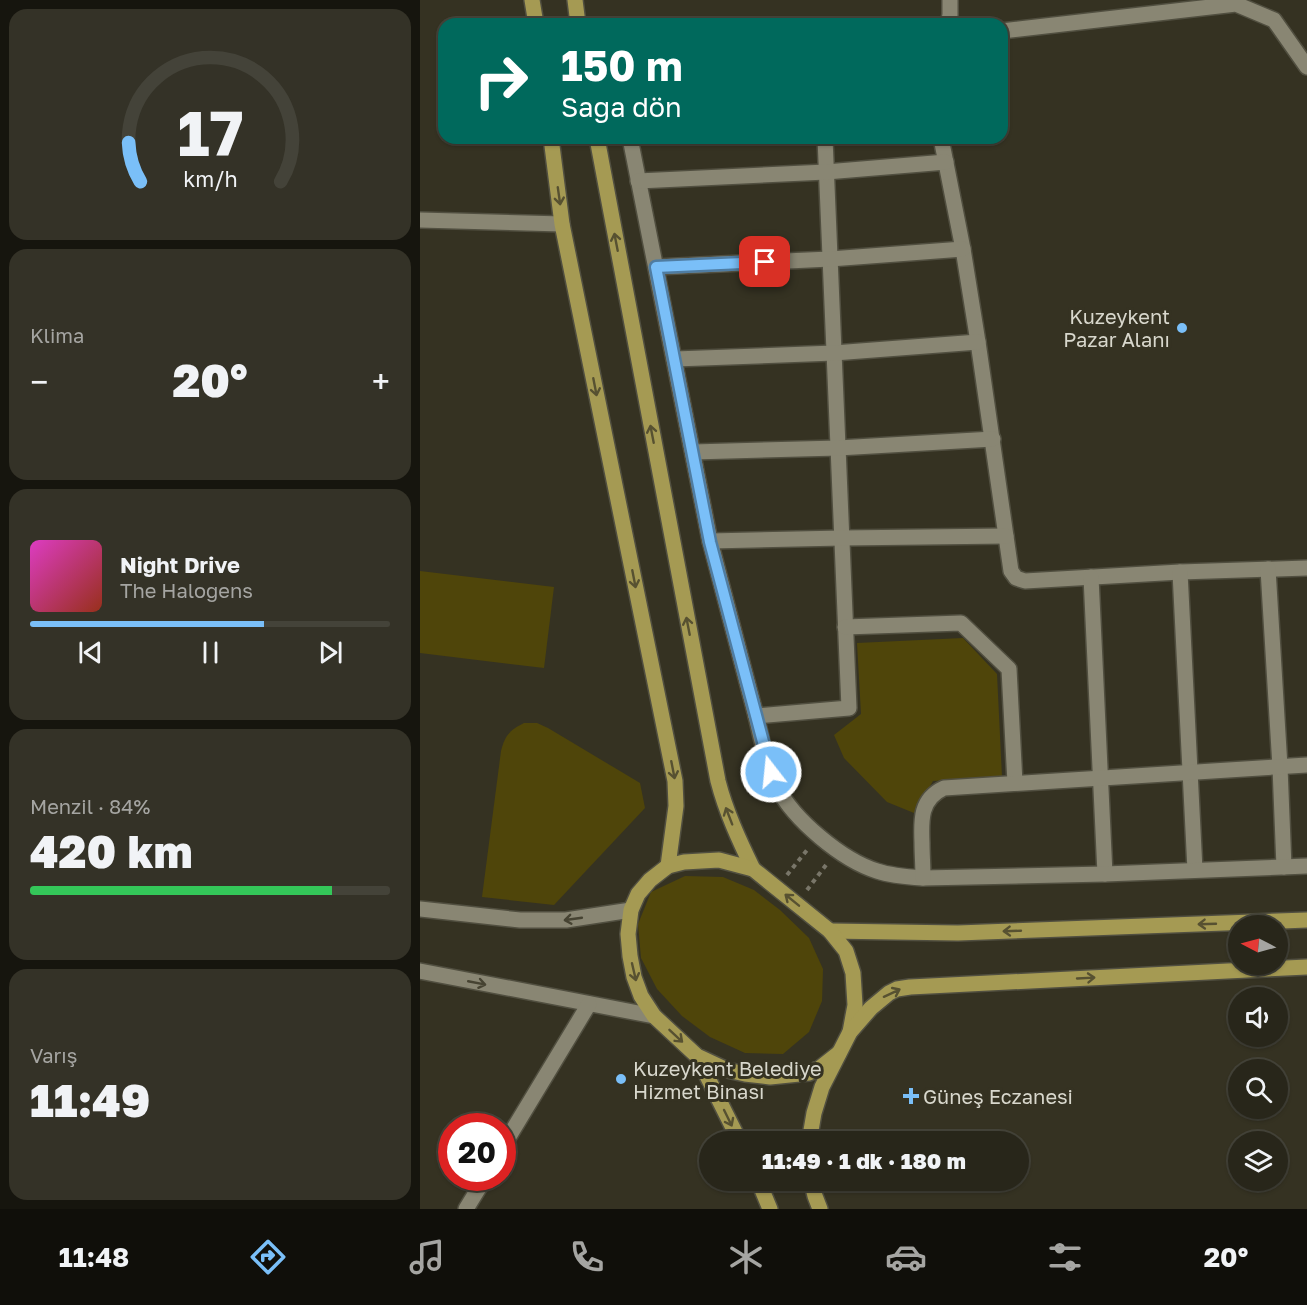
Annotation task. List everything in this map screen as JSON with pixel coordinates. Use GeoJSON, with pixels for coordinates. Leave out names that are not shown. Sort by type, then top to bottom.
{"type":"FeatureCollection","features":[{"type":"Feature","properties":{"kind":"main road"},"geometry":{"type":"LineString","coordinates":[[532,0],[535,18]]}},
{"type":"Feature","properties":{"kind":"main road"},"geometry":{"type":"LineString","coordinates":[[575,0],[577,18]]}},
{"type":"Feature","properties":{"kind":"main road"},"geometry":{"type":"LineString","coordinates":[[552,144],[562,224],[675,781],[676,806],[668,867]]}},
{"type":"Feature","properties":{"kind":"main road"},"geometry":{"type":"LineString","coordinates":[[598,144],[718,781],[733,828],[753,869]]}},
{"type":"Feature","properties":{"kind":"main road"},"geometry":{"type":"LineString","coordinates":[[839,1053],[820,1068],[809,1073],[770,1077],[728,1070],[697,1056],[654,1016],[641,996],[634,977],[628,934],[631,910],[638,894],[650,880],[668,867],[684,862],[719,860],[753,869],[831,931],[846,951],[853,973],[855,1005],[850,1032]]}},
{"type":"Feature","properties":{"kind":"main road"},"geometry":{"type":"LineString","coordinates":[[831,931],[958,933],[1307,920]]}},
{"type":"Feature","properties":{"kind":"main road"},"geometry":{"type":"LineString","coordinates":[[811,1131],[822,1087],[850,1032],[888,993],[904,988],[1307,968]]}},
{"type":"Feature","properties":{"kind":"main road"},"geometry":{"type":"LineString","coordinates":[[697,1056],[734,1131]]}},
{"type":"Feature","properties":{"kind":"main road"},"geometry":{"type":"LineString","coordinates":[[763,1191],[770,1209]]}},
{"type":"Feature","properties":{"kind":"main road"},"geometry":{"type":"LineString","coordinates":[[814,1191],[820,1209]]}},
{"type":"Feature","properties":{"kind":"street"},"geometry":{"type":"LineString","coordinates":[[949,18],[950,0]]}},
{"type":"Feature","properties":{"kind":"street"},"geometry":{"type":"LineString","coordinates":[[1008,31],[1236,4],[1274,20],[1307,67]]}},
{"type":"Feature","properties":{"kind":"street"},"geometry":{"type":"LineString","coordinates":[[631,144],[710,542],[766,757],[778,788],[802,821],[852,859],[876,871],[895,876],[923,878],[1105,874],[1307,866]]}},
{"type":"Feature","properties":{"kind":"street"},"geometry":{"type":"LineString","coordinates":[[756,716],[849,708],[825,144]]}},
{"type":"Feature","properties":{"kind":"street"},"geometry":{"type":"LineString","coordinates":[[942,144],[978,342],[1011,571],[1016,578],[1024,581],[1180,572],[1307,568]]}},
{"type":"Feature","properties":{"kind":"street"},"geometry":{"type":"LineString","coordinates":[[639,181],[826,172],[946,162]]}},
{"type":"Feature","properties":{"kind":"street"},"geometry":{"type":"LineString","coordinates":[[420,220],[562,224]]}},
{"type":"Feature","properties":{"kind":"street"},"geometry":{"type":"LineString","coordinates":[[656,267],[830,259],[963,249]]}},
{"type":"Feature","properties":{"kind":"street"},"geometry":{"type":"LineString","coordinates":[[675,360],[834,353],[978,342]]}},
{"type":"Feature","properties":{"kind":"street"},"geometry":{"type":"LineString","coordinates":[[693,452],[993,440]]}},
{"type":"Feature","properties":{"kind":"street"},"geometry":{"type":"LineString","coordinates":[[710,542],[1006,536]]}},
{"type":"Feature","properties":{"kind":"street"},"geometry":{"type":"LineString","coordinates":[[1268,569],[1284,867]]}},
{"type":"Feature","properties":{"kind":"street"},"geometry":{"type":"LineString","coordinates":[[1180,572],[1195,870]]}},
{"type":"Feature","properties":{"kind":"street"},"geometry":{"type":"LineString","coordinates":[[1091,577],[1105,874]]}},
{"type":"Feature","properties":{"kind":"street"},"geometry":{"type":"LineString","coordinates":[[845,627],[961,622],[1010,669],[1015,783]]}},
{"type":"Feature","properties":{"kind":"street"},"geometry":{"type":"LineString","coordinates":[[923,878],[922,814],[933,795],[944,788],[1307,765]]}},
{"type":"Feature","properties":{"kind":"street"},"geometry":{"type":"LineString","coordinates":[[420,909],[543,921],[566,920],[631,910]]}},
{"type":"Feature","properties":{"kind":"street"},"geometry":{"type":"LineString","coordinates":[[420,971],[654,1016]]}},
{"type":"Feature","properties":{"kind":"street"},"geometry":{"type":"LineString","coordinates":[[516,1125],[589,1004]]}},
{"type":"Feature","properties":{"kind":"street"},"geometry":{"type":"LineString","coordinates":[[466,1209],[477,1191]]}},
{"type":"Feature","properties":{"kind":"path"},"geometry":{"type":"LineString","coordinates":[[777,888],[818,835]]}},
{"type":"Feature","properties":{"kind":"path"},"geometry":{"type":"LineString","coordinates":[[797,904],[838,850]]}},
{"type":"Feature","properties":{"kind":"shaded area"},"geometry":{"type":"Polygon","coordinates":[[[420,571],[554,587],[544,668],[420,653],[420,571]]]}},
{"type":"Feature","properties":{"kind":"shaded area"},"geometry":{"type":"Polygon","coordinates":[[[963,638],[997,674],[1002,777],[933,781],[914,813],[887,802],[844,758],[834,735],[861,714],[857,643],[963,638]]]}},
{"type":"Feature","properties":{"kind":"shaded area"},"geometry":{"type":"Polygon","coordinates":[[[524,723],[537,723],[548,728],[640,783],[645,808],[554,905],[482,897],[501,751],[509,734],[524,723]]]}},
{"type":"Feature","properties":{"kind":"shaded area"},"geometry":{"type":"Polygon","coordinates":[[[685,876],[723,877],[754,890],[780,910],[809,938],[823,969],[822,1001],[809,1032],[783,1054],[745,1053],[710,1037],[682,1016],[657,989],[641,958],[638,924],[651,892],[685,876]]]}},
{"type":"Feature","properties":{"kind":"place","name":"Kuzeykent Pazar Alanı"},"geometry":{"type":"Point","coordinates":[1182,328]}},
{"type":"Feature","properties":{"kind":"place","name":"Kuzeykent Belediye Hizmet Binası"},"geometry":{"type":"Point","coordinates":[621,1079]}},
{"type":"Feature","properties":{"kind":"place","name":"Güneş Eczanesi"},"geometry":{"type":"Point","coordinates":[911,1096]}},
{"type":"Feature","properties":{"kind":"route"},"geometry":{"type":"LineString","coordinates":[[765,262],[656,267],[710,542],[771,772]]}}]}
